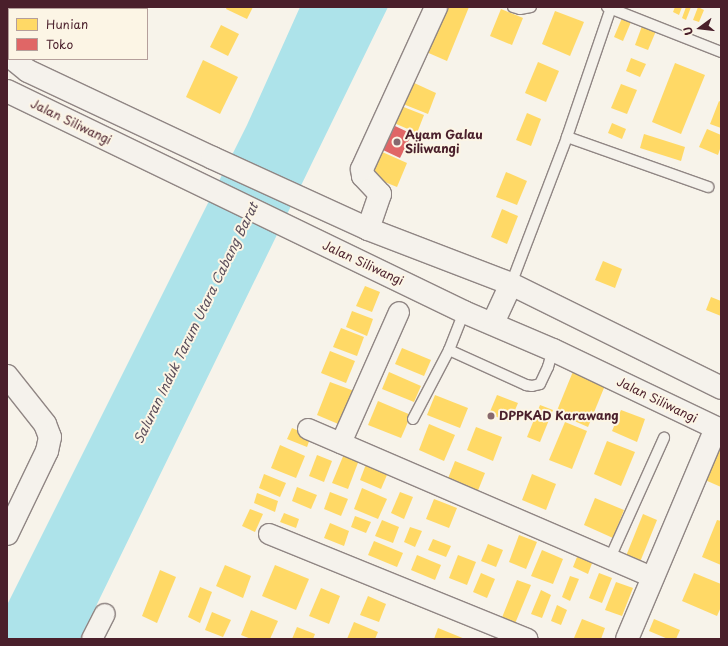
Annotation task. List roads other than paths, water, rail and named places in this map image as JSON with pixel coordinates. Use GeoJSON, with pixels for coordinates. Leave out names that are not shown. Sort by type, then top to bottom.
{"type":"FeatureCollection","features":[{"type":"Feature","properties":{"kind":"main road"},"geometry":{"type":"LineString","coordinates":[[368,229],[380,194],[363,176],[362,169],[436,7]]}},
{"type":"Feature","properties":{"kind":"main road"},"geometry":{"type":"LineString","coordinates":[[14,60],[28,71],[368,229],[511,284],[721,388]]}},
{"type":"Feature","properties":{"kind":"main road","name":"Jalan Siliwangi"},"geometry":{"type":"LineString","coordinates":[[7,91],[464,312],[493,323],[553,350],[718,429]]}},
{"type":"Feature","properties":{"kind":"main road"},"geometry":{"type":"LineString","coordinates":[[493,323],[511,284]]}},
{"type":"Feature","properties":{"kind":"main road"},"geometry":{"type":"LineString","coordinates":[[7,376],[45,424],[50,437],[47,451],[7,534]]}},
{"type":"Feature","properties":{"kind":"main road"},"geometry":{"type":"LineString","coordinates":[[627,639],[652,577],[718,429]]}},
{"type":"Feature","properties":{"kind":"street"},"geometry":{"type":"LineString","coordinates":[[341,443],[400,312]]}},
{"type":"Feature","properties":{"kind":"street"},"geometry":{"type":"LineString","coordinates":[[308,429],[652,577]]}},
{"type":"Feature","properties":{"kind":"street"},"geometry":{"type":"LineString","coordinates":[[269,534],[528,639]]}},
{"type":"Feature","properties":{"kind":"street"},"geometry":{"type":"LineString","coordinates":[[92,639],[105,614]]}},
{"type":"Feature","properties":{"kind":"lane"},"geometry":{"type":"LineString","coordinates":[[513,7],[520,9],[531,7]]}},
{"type":"Feature","properties":{"kind":"lane"},"geometry":{"type":"LineString","coordinates":[[607,7],[721,52]]}},
{"type":"Feature","properties":{"kind":"lane"},"geometry":{"type":"LineString","coordinates":[[511,284],[567,137],[611,8]]}},
{"type":"Feature","properties":{"kind":"lane"},"geometry":{"type":"LineString","coordinates":[[567,137],[708,187]]}},
{"type":"Feature","properties":{"kind":"lane"},"geometry":{"type":"LineString","coordinates":[[413,419],[449,350],[464,312]]}},
{"type":"Feature","properties":{"kind":"lane"},"geometry":{"type":"LineString","coordinates":[[449,350],[526,385],[532,386],[540,384],[548,367],[553,350]]}},
{"type":"Feature","properties":{"kind":"lane"},"geometry":{"type":"LineString","coordinates":[[610,558],[664,438]]}},
{"type":"Feature","properties":{"kind":"water","name":"Saluran Induk Tarum Utara Cabang Barat"},"geometry":{"type":"Polygon","coordinates":[[[300,7],[388,7],[80,639],[7,639],[7,605],[247,125],[300,7]]]}},
{"type":"Feature","properties":{"kind":"place","name":"Ayam Galau Siliwangi"},"geometry":{"type":"Point","coordinates":[397,142]}},
{"type":"Feature","properties":{"kind":"place","name":"DPPKAD Karawang"},"geometry":{"type":"Point","coordinates":[491,416]}}]}
